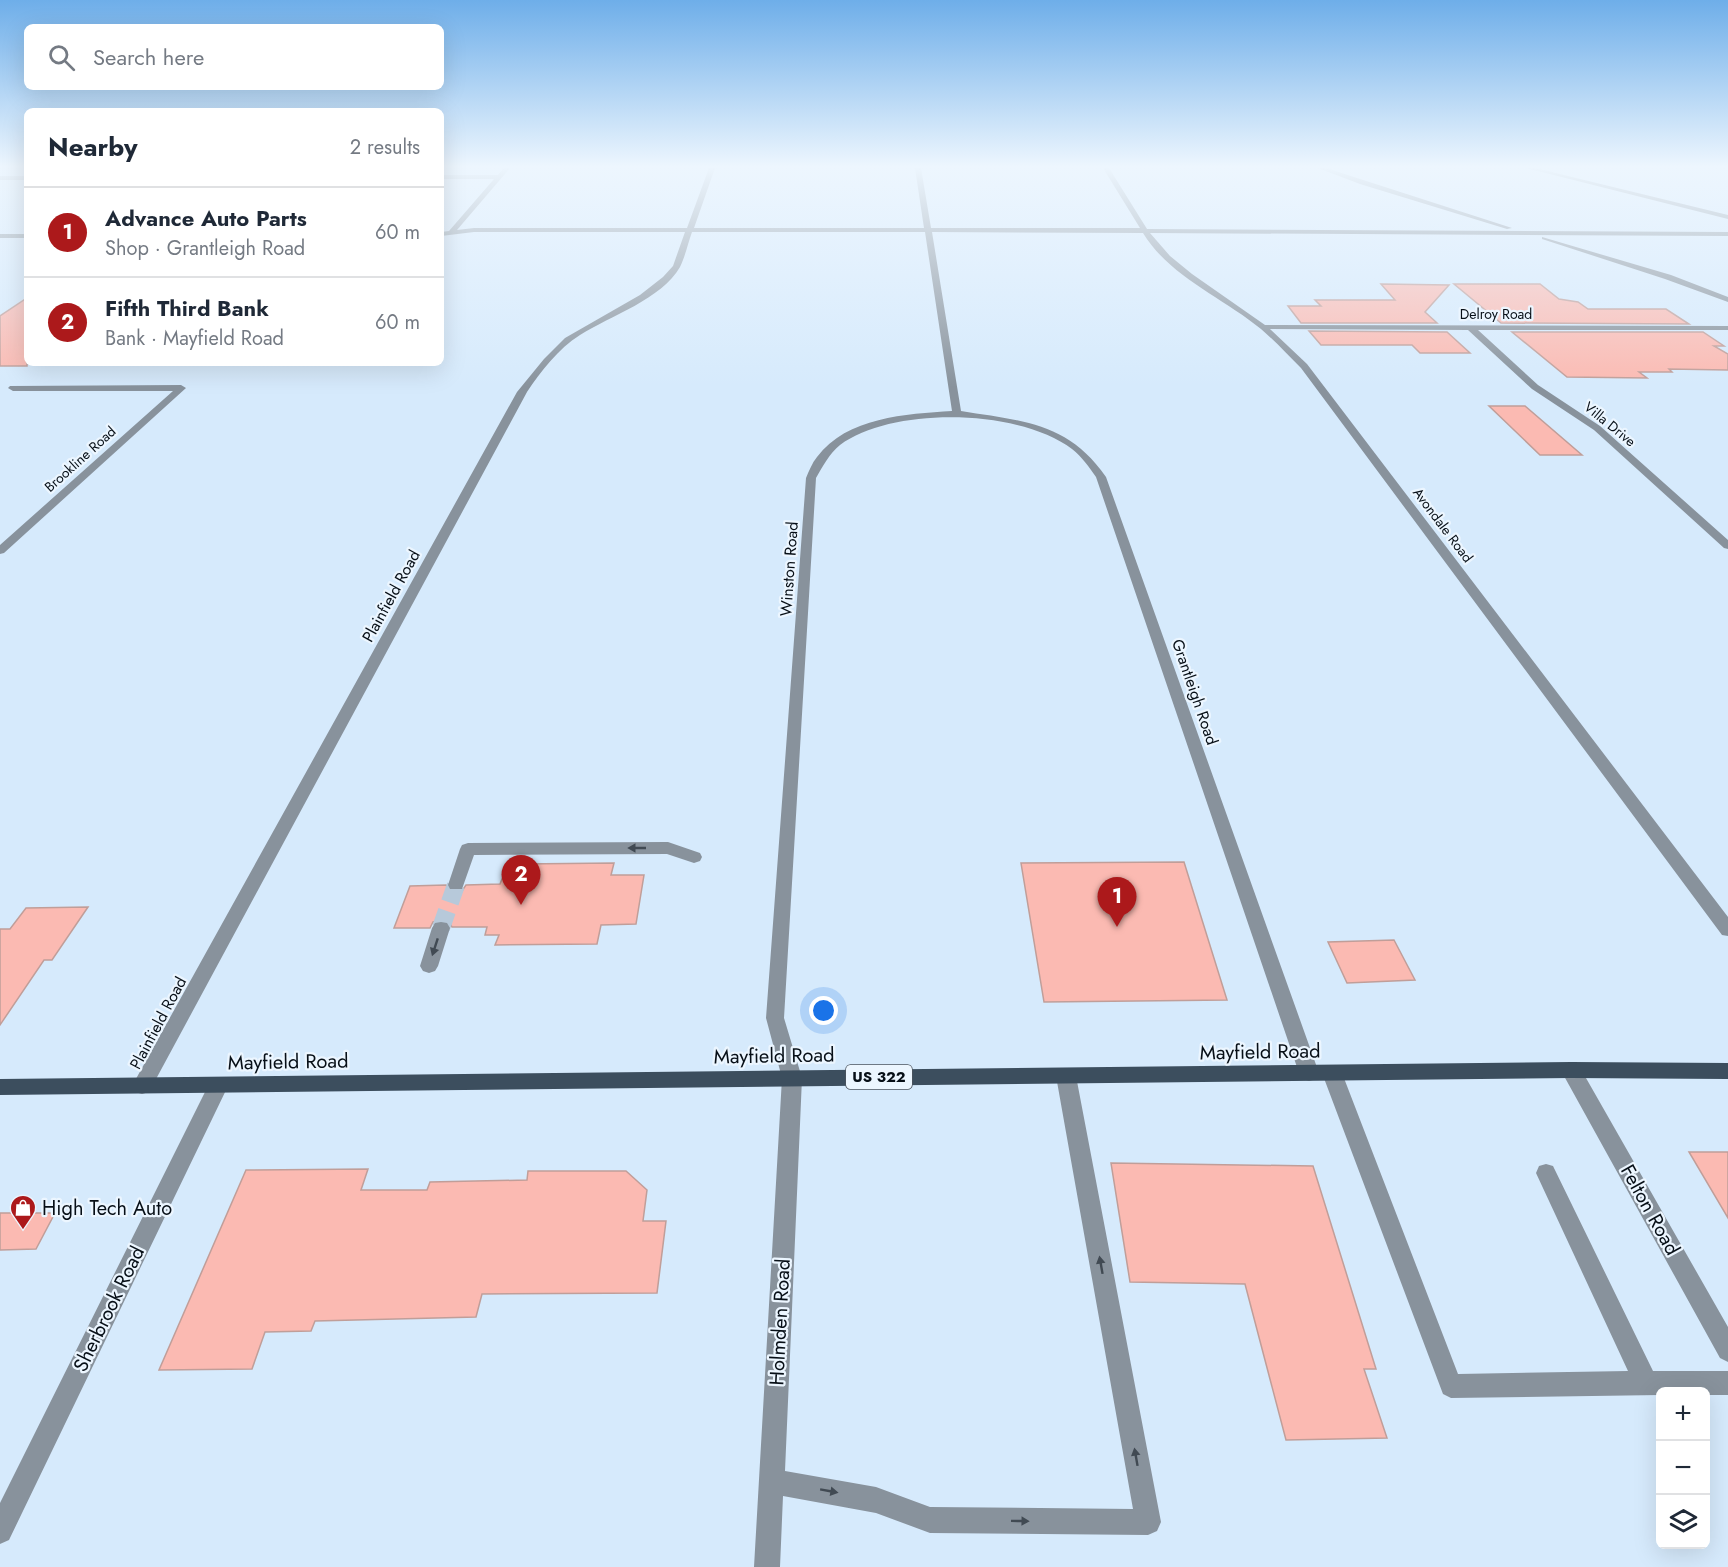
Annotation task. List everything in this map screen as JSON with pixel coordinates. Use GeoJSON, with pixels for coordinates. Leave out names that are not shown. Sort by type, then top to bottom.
{"type":"FeatureCollection","features":[{"type":"Feature","properties":{"kind":"main road","name":"Mayfield Road"},"geometry":{"type":"LineString","coordinates":[[0,1087],[1571,1070],[1728,1071]]}},
{"type":"Feature","properties":{"kind":"street","name":"Plainfield Road"},"geometry":{"type":"LineString","coordinates":[[142,1086],[522,392],[545,360],[560,347],[577,334],[652,291],[667,278],[676,267],[686,241]]}},
{"type":"Feature","properties":{"kind":"street"},"geometry":{"type":"LineString","coordinates":[[930,241],[957,413]]}},
{"type":"Feature","properties":{"kind":"street","name":"Avondale Road"},"geometry":{"type":"LineString","coordinates":[[1153,241],[1177,267],[1263,327],[1304,366],[1728,930]]}},
{"type":"Feature","properties":{"kind":"street"},"geometry":{"type":"LineString","coordinates":[[1552,241],[1668,277],[1728,300]]}},
{"type":"Feature","properties":{"kind":"street","name":"Delroy Road"},"geometry":{"type":"LineString","coordinates":[[1263,327],[1728,328]]}},
{"type":"Feature","properties":{"kind":"street","name":"Villa Drive"},"geometry":{"type":"LineString","coordinates":[[1472,328],[1535,387],[1597,428],[1728,546]]}},
{"type":"Feature","properties":{"kind":"street","name":"Brookline Road"},"geometry":{"type":"LineString","coordinates":[[0,551],[181,388],[13,388]]}},
{"type":"Feature","properties":{"kind":"street","name":"Grantleigh Road"},"geometry":{"type":"LineString","coordinates":[[957,413],[1041,430],[1078,448],[1094,464],[1101,477],[1309,1073]]}},
{"type":"Feature","properties":{"kind":"street","name":"Winston Road"},"geometry":{"type":"LineString","coordinates":[[792,1078],[776,1018],[811,478],[819,459],[826,450],[852,433],[900,419],[957,413]]}},
{"type":"Feature","properties":{"kind":"street"},"geometry":{"type":"LineString","coordinates":[[456,885],[468,849],[668,848],[694,857]]}},
{"type":"Feature","properties":{"kind":"street"},"geometry":{"type":"LineString","coordinates":[[429,966],[441,928]]}},
{"type":"Feature","properties":{"kind":"street","name":"Felton Road"},"geometry":{"type":"LineString","coordinates":[[1571,1070],[1728,1350]]}},
{"type":"Feature","properties":{"kind":"street"},"geometry":{"type":"LineString","coordinates":[[1332,1073],[1451,1386],[1728,1383]]}},
{"type":"Feature","properties":{"kind":"street"},"geometry":{"type":"LineString","coordinates":[[771,1481],[876,1500],[930,1520],[1148,1522],[1066,1076]]}},
{"type":"Feature","properties":{"kind":"street","name":"Holmden Road"},"geometry":{"type":"LineString","coordinates":[[767,1567],[792,1078]]}},
{"type":"Feature","properties":{"kind":"street","name":"Sherbrook Road"},"geometry":{"type":"LineString","coordinates":[[0,1532],[218,1086]]}},
{"type":"Feature","properties":{"kind":"street"},"geometry":{"type":"LineString","coordinates":[[1545,1173],[1646,1383]]}},
{"type":"Feature","properties":{"kind":"building"},"geometry":{"type":"Polygon","coordinates":[[[1381,284],[1449,285],[1425,312],[1437,323],[1301,323],[1288,306],[1321,306],[1315,300],[1395,300],[1381,284]]]}},
{"type":"Feature","properties":{"kind":"building"},"geometry":{"type":"Polygon","coordinates":[[[1454,284],[1540,284],[1559,299],[1578,302],[1588,309],[1666,309],[1689,324],[1501,323],[1454,284]]]}},
{"type":"Feature","properties":{"kind":"building"},"geometry":{"type":"Polygon","coordinates":[[[24,300],[24,366],[0,366],[0,316],[24,300]]]}},
{"type":"Feature","properties":{"kind":"building"},"geometry":{"type":"Polygon","coordinates":[[[1309,331],[1447,332],[1470,353],[1420,353],[1412,345],[1321,345],[1309,331]]]}},
{"type":"Feature","properties":{"kind":"building"},"geometry":{"type":"Polygon","coordinates":[[[1512,332],[1703,332],[1724,346],[1714,346],[1728,354],[1728,370],[1669,369],[1672,372],[1639,372],[1647,378],[1567,377],[1512,332]]]}},
{"type":"Feature","properties":{"kind":"building"},"geometry":{"type":"Polygon","coordinates":[[[1489,406],[1525,406],[1582,455],[1540,455],[1489,406]]]}},
{"type":"Feature","properties":{"kind":"building"},"geometry":{"type":"Polygon","coordinates":[[[1184,862],[1227,1000],[1044,1002],[1021,863],[1184,862]]]}},
{"type":"Feature","properties":{"kind":"building"},"geometry":{"type":"Polygon","coordinates":[[[614,863],[611,875],[644,875],[636,924],[601,925],[597,944],[495,945],[499,935],[485,935],[487,927],[452,927],[449,922],[441,920],[433,922],[430,928],[394,928],[410,886],[446,885],[450,891],[462,891],[466,885],[500,884],[502,879],[516,879],[521,864],[614,863]]]}},
{"type":"Feature","properties":{"kind":"building"},"geometry":{"type":"Polygon","coordinates":[[[88,907],[52,960],[44,960],[0,1025],[0,929],[10,929],[26,908],[88,907]]]}},
{"type":"Feature","properties":{"kind":"building"},"geometry":{"type":"Polygon","coordinates":[[[1394,940],[1415,980],[1347,983],[1328,942],[1394,940]]]}},
{"type":"Feature","properties":{"kind":"building"},"geometry":{"type":"Polygon","coordinates":[[[1689,1152],[1728,1152],[1728,1218],[1689,1152]]]}},
{"type":"Feature","properties":{"kind":"building"},"geometry":{"type":"Polygon","coordinates":[[[1111,1163],[1313,1166],[1376,1369],[1364,1369],[1387,1438],[1286,1440],[1245,1284],[1130,1282],[1111,1163]]]}},
{"type":"Feature","properties":{"kind":"building"},"geometry":{"type":"Polygon","coordinates":[[[368,1169],[361,1190],[427,1190],[430,1182],[527,1180],[528,1171],[626,1171],[647,1190],[643,1221],[666,1221],[657,1293],[482,1294],[476,1317],[315,1321],[311,1331],[265,1332],[252,1369],[159,1370],[246,1170],[368,1169]]]}},
{"type":"Feature","properties":{"kind":"building","name":"High Tech Auto"},"geometry":{"type":"Polygon","coordinates":[[[0,1213],[55,1213],[36,1249],[0,1250],[0,1213]]]}},
{"type":"Feature","properties":{"kind":"tunnel"},"geometry":{"type":"LineString","coordinates":[[441,928],[456,885]]}},
{"type":"Feature","properties":{"kind":"place","name":"Fifth Third Bank"},"geometry":{"type":"Point","coordinates":[521,905]}},
{"type":"Feature","properties":{"kind":"place","name":"Advance Auto Parts"},"geometry":{"type":"Point","coordinates":[1117,927]}},
{"type":"Feature","properties":{"kind":"place","name":"High Tech Auto"},"geometry":{"type":"Point","coordinates":[23,1231]}}]}
